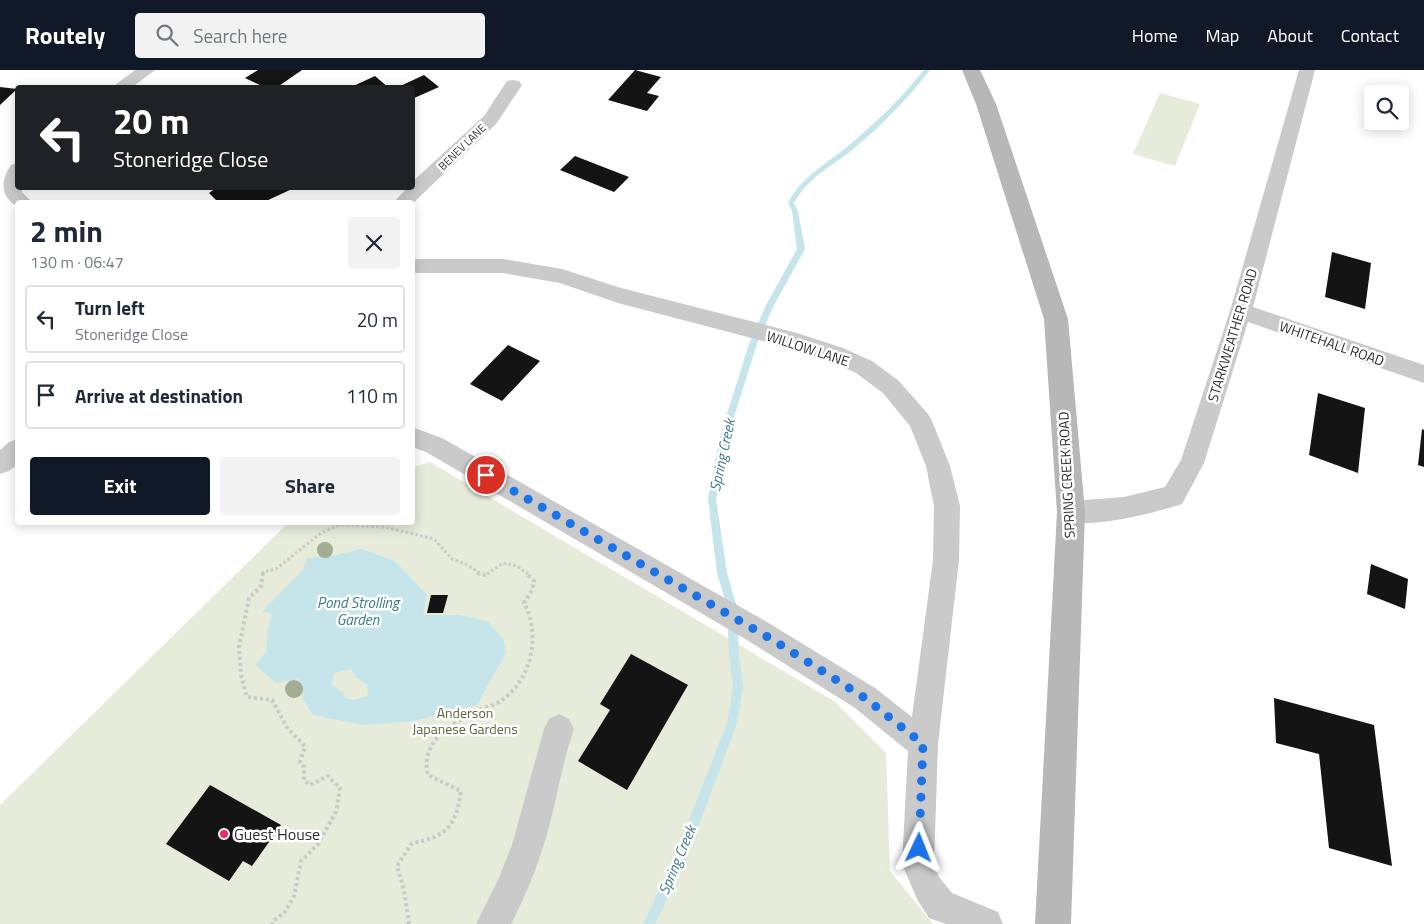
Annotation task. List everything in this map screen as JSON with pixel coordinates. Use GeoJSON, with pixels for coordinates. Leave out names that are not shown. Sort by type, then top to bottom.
{"type":"FeatureCollection","features":[{"type":"Feature","properties":{"kind":"main road","name":"SPRING CREEK ROAD"},"geometry":{"type":"LineString","coordinates":[[971,70],[986,104],[1056,319],[1071,512],[1053,924]]}},
{"type":"Feature","properties":{"kind":"street"},"geometry":{"type":"LineString","coordinates":[[124,85],[147,70]]}},
{"type":"Feature","properties":{"kind":"street","name":"STARKWEATHER ROAD"},"geometry":{"type":"LineString","coordinates":[[1071,512],[1124,508],[1173,496],[1192,463],[1241,311],[1307,70]]}},
{"type":"Feature","properties":{"kind":"street","name":"BENEV LANE"},"geometry":{"type":"LineString","coordinates":[[405,200],[490,120],[513,84]]}},
{"type":"Feature","properties":{"kind":"street"},"geometry":{"type":"LineString","coordinates":[[14,173],[12,194],[20,200]]}},
{"type":"Feature","properties":{"kind":"street","name":"WILLOW LANE"},"geometry":{"type":"LineString","coordinates":[[415,266],[503,266],[562,276],[618,295],[797,342],[835,354],[864,367],[891,387],[920,421],[938,466],[947,506],[946,560],[923,744],[918,864],[928,888],[941,906],[968,915],[986,924]]}},
{"type":"Feature","properties":{"kind":"street","name":"WHITEHALL ROAD"},"geometry":{"type":"LineString","coordinates":[[1241,311],[1424,374]]}},
{"type":"Feature","properties":{"kind":"street"},"geometry":{"type":"LineString","coordinates":[[415,438],[434,445],[757,631],[865,698],[923,744]]}},
{"type":"Feature","properties":{"kind":"street"},"geometry":{"type":"LineString","coordinates":[[0,464],[15,452]]}},
{"type":"Feature","properties":{"kind":"street"},"geometry":{"type":"LineString","coordinates":[[494,924],[531,834],[547,766],[559,729]]}},
{"type":"Feature","properties":{"kind":"path"},"geometry":{"type":"LineString","coordinates":[[272,924],[273,921],[285,912],[294,896],[301,861],[318,844],[336,812],[340,788],[328,776],[310,785],[304,780],[304,767],[300,762],[305,746],[288,730],[272,700],[247,697],[241,675],[239,647],[250,598],[261,586],[263,572],[276,569],[321,533],[339,525],[385,527],[434,539],[452,559],[466,564],[478,573],[485,574],[502,563],[517,565],[528,572],[534,581],[532,590],[524,603],[531,613],[534,626],[533,646],[520,681],[503,700],[465,718],[431,743],[425,764],[428,775],[462,791],[459,813],[445,832],[430,840],[412,843],[397,866],[404,890],[409,924]]}},
{"type":"Feature","properties":{"kind":"green space"},"geometry":{"type":"Polygon","coordinates":[[[1160,93],[1200,104],[1175,166],[1133,154],[1160,93]]]}},
{"type":"Feature","properties":{"kind":"green space","name":"Anderson Japanese Gardens"},"geometry":{"type":"Polygon","coordinates":[[[430,462],[834,701],[886,753],[890,871],[933,924],[0,924],[0,805],[284,527],[287,525],[415,525],[415,466],[430,462]]]}},
{"type":"Feature","properties":{"kind":"water","name":"Pond Strolling Garden"},"geometry":{"type":"Polygon","coordinates":[[[361,549],[395,561],[427,595],[423,615],[460,615],[487,621],[503,638],[506,653],[477,705],[414,721],[363,725],[313,715],[303,699],[299,679],[276,683],[255,665],[266,652],[272,614],[262,612],[303,570],[307,558],[336,555],[361,549]],[[351,669],[334,673],[332,685],[343,692],[345,698],[353,700],[368,696],[367,684],[355,677],[351,669]]]}},
{"type":"Feature","properties":{"kind":"building"},"geometry":{"type":"Polygon","coordinates":[[[258,70],[302,70],[280,85],[260,85],[245,78],[258,70]]]}},
{"type":"Feature","properties":{"kind":"building"},"geometry":{"type":"Polygon","coordinates":[[[635,70],[661,77],[647,93],[659,96],[647,111],[608,100],[635,70]]]}},
{"type":"Feature","properties":{"kind":"building"},"geometry":{"type":"Polygon","coordinates":[[[424,75],[439,87],[415,98],[415,85],[402,85],[424,75]]]}},
{"type":"Feature","properties":{"kind":"building"},"geometry":{"type":"Polygon","coordinates":[[[375,76],[386,85],[356,85],[375,76]]]}},
{"type":"Feature","properties":{"kind":"building"},"geometry":{"type":"Polygon","coordinates":[[[0,87],[15,89],[15,91],[0,105],[0,87]]]}},
{"type":"Feature","properties":{"kind":"building"},"geometry":{"type":"Polygon","coordinates":[[[575,156],[629,177],[614,192],[560,170],[575,156]]]}},
{"type":"Feature","properties":{"kind":"building"},"geometry":{"type":"Polygon","coordinates":[[[213,190],[290,190],[268,200],[216,200],[209,193],[213,190]]]}},
{"type":"Feature","properties":{"kind":"building"},"geometry":{"type":"Polygon","coordinates":[[[1332,252],[1371,263],[1365,309],[1325,297],[1332,252]]]}},
{"type":"Feature","properties":{"kind":"building"},"geometry":{"type":"Polygon","coordinates":[[[508,345],[540,361],[502,401],[470,384],[508,345]]]}},
{"type":"Feature","properties":{"kind":"building"},"geometry":{"type":"Polygon","coordinates":[[[1318,393],[1365,408],[1358,473],[1309,455],[1318,393]]]}},
{"type":"Feature","properties":{"kind":"building"},"geometry":{"type":"Polygon","coordinates":[[[1422,429],[1424,430],[1424,467],[1418,465],[1422,429]]]}},
{"type":"Feature","properties":{"kind":"building"},"geometry":{"type":"Polygon","coordinates":[[[1371,564],[1408,579],[1405,609],[1367,594],[1371,564]]]}},
{"type":"Feature","properties":{"kind":"building"},"geometry":{"type":"Polygon","coordinates":[[[431,595],[448,595],[443,613],[427,613],[431,595]]]}},
{"type":"Feature","properties":{"kind":"building"},"geometry":{"type":"Polygon","coordinates":[[[631,654],[688,685],[627,790],[578,761],[610,710],[600,704],[631,654]]]}},
{"type":"Feature","properties":{"kind":"building"},"geometry":{"type":"Polygon","coordinates":[[[1274,698],[1374,725],[1392,866],[1329,848],[1319,754],[1276,743],[1274,698]]]}},
{"type":"Feature","properties":{"kind":"building","name":"Guest House"},"geometry":{"type":"Polygon","coordinates":[[[210,785],[281,825],[252,866],[243,861],[229,881],[166,844],[210,785]]]}},
{"type":"Feature","properties":{"kind":"waterway","name":"Spring Creek"},"geometry":{"type":"LineString","coordinates":[[649,924],[680,859],[732,723],[738,687],[734,655],[732,607],[722,573],[712,499],[724,436],[753,344],[770,305],[801,249],[795,211],[791,203],[809,179],[870,131],[927,70]]}},
{"type":"Feature","properties":{"kind":"place","name":"Guest House"},"geometry":{"type":"Point","coordinates":[224,834]}},
{"type":"Feature","properties":{"kind":"route"},"geometry":{"type":"LineString","coordinates":[[486,475],[773,640],[865,698],[923,744],[919,848]]}}]}
